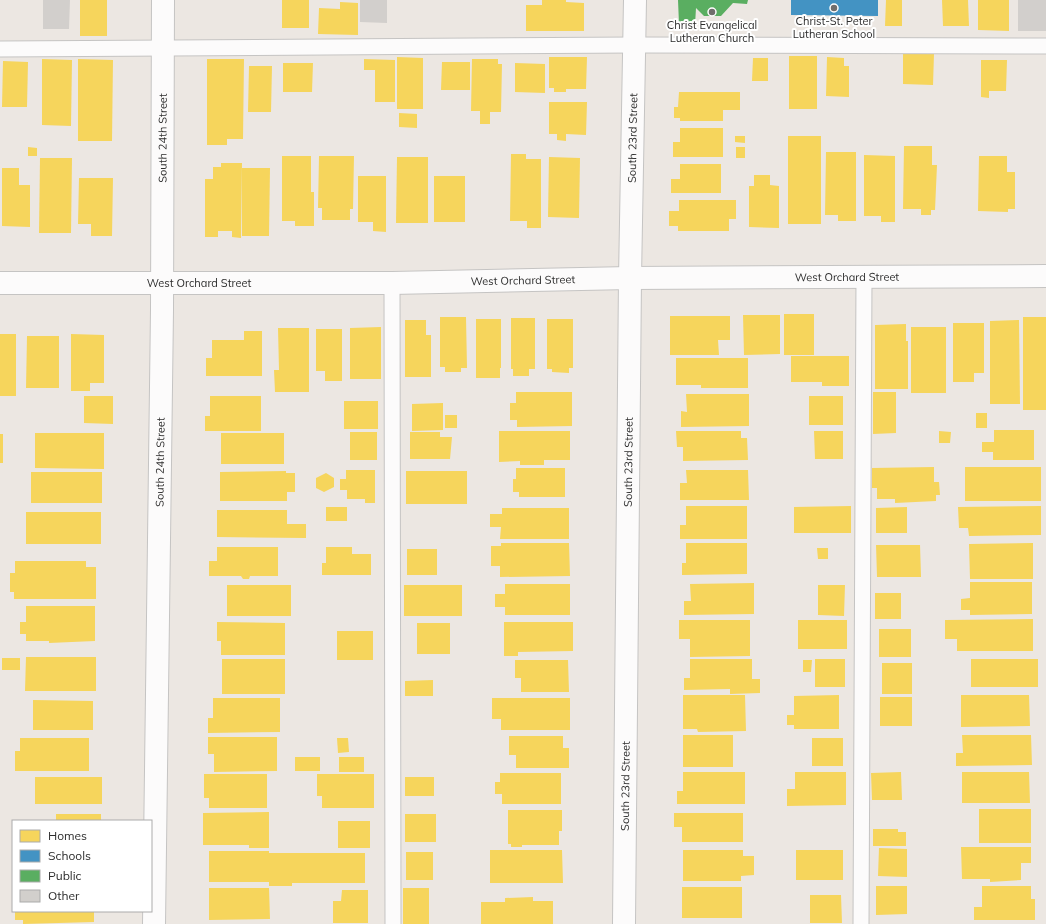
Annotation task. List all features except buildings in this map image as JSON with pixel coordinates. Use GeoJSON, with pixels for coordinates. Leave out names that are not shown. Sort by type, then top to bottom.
{"type":"FeatureCollection","features":[{"type":"Feature","properties":{"kind":"street","name":"South 24th Street"},"geometry":{"type":"LineString","coordinates":[[154,924],[162,283],[163,0]]}},
{"type":"Feature","properties":{"kind":"street","name":"South 23rd Street"},"geometry":{"type":"LineString","coordinates":[[624,924],[630,278],[635,0]]}},
{"type":"Feature","properties":{"kind":"street","name":"West Orchard Street"},"geometry":{"type":"LineString","coordinates":[[0,283],[392,283],[630,278],[1046,276]]}},
{"type":"Feature","properties":{"kind":"lane"},"geometry":{"type":"LineString","coordinates":[[0,50],[635,45],[1046,46]]}},
{"type":"Feature","properties":{"kind":"lane"},"geometry":{"type":"LineString","coordinates":[[861,924],[864,277]]}},
{"type":"Feature","properties":{"kind":"lane"},"geometry":{"type":"LineString","coordinates":[[392,283],[393,924]]}},
{"type":"Feature","properties":{"kind":"place","name":"Christ-St. Peter Lutheran School"},"geometry":{"type":"Point","coordinates":[834,8]}},
{"type":"Feature","properties":{"kind":"place","name":"Christ Evangelical Lutheran Church"},"geometry":{"type":"Point","coordinates":[712,12]}}]}
